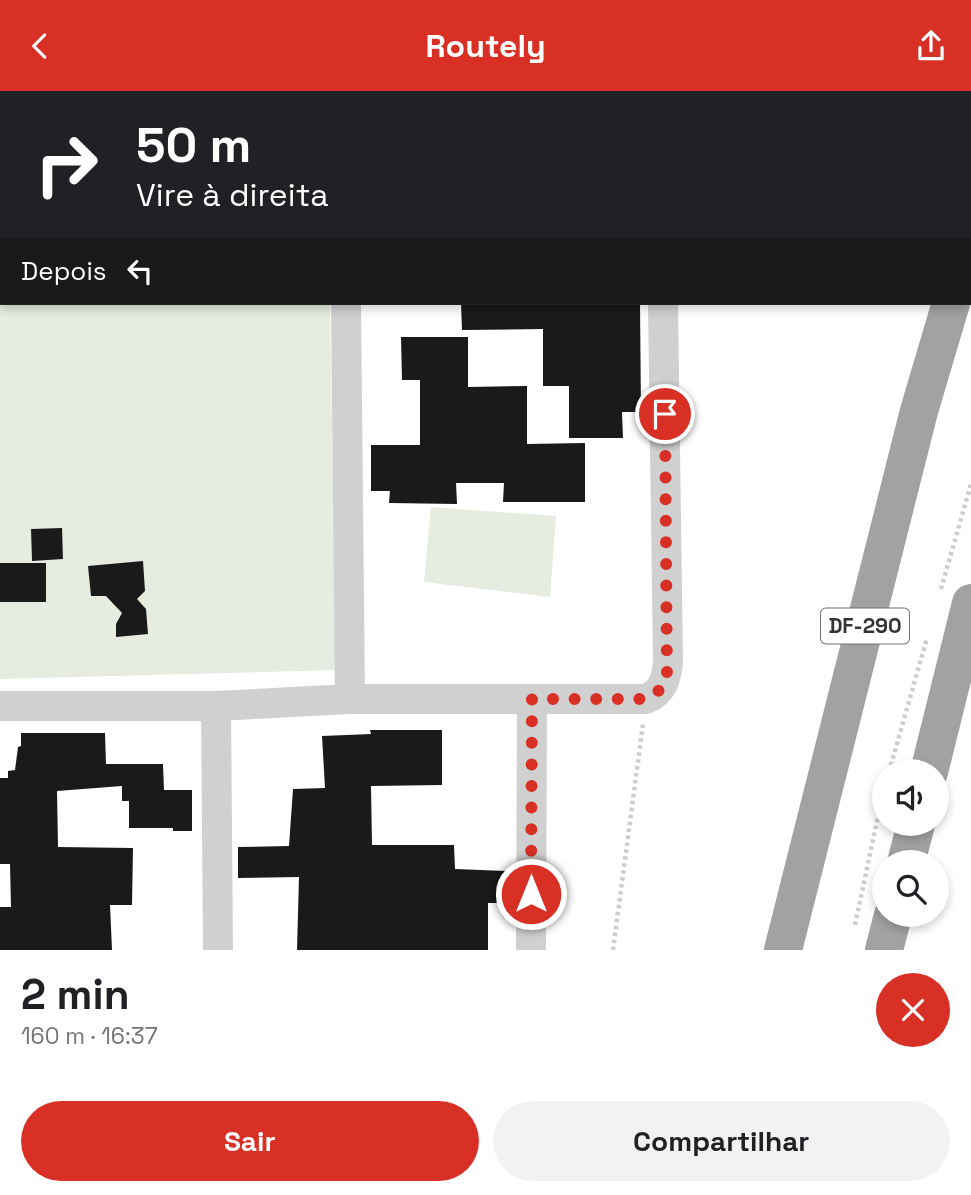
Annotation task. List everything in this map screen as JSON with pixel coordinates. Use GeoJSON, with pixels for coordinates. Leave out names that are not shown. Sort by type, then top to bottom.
{"type":"FeatureCollection","features":[{"type":"Feature","properties":{"kind":"highway","name":"DF-290"},"geometry":{"type":"LineString","coordinates":[[783,950],[919,411],[950,305]]}},
{"type":"Feature","properties":{"kind":"highway"},"geometry":{"type":"LineString","coordinates":[[932,759],[971,603]]}},
{"type":"Feature","properties":{"kind":"highway"},"geometry":{"type":"LineString","coordinates":[[868,943],[882,927]]}},
{"type":"Feature","properties":{"kind":"main road"},"geometry":{"type":"LineString","coordinates":[[919,411],[936,305]]}},
{"type":"Feature","properties":{"kind":"street"},"geometry":{"type":"LineString","coordinates":[[346,305],[350,699]]}},
{"type":"Feature","properties":{"kind":"street"},"geometry":{"type":"LineString","coordinates":[[0,706],[216,706],[350,699],[646,699],[661,689],[667,678],[663,305]]}},
{"type":"Feature","properties":{"kind":"street"},"geometry":{"type":"LineString","coordinates":[[531,950],[532,699]]}},
{"type":"Feature","properties":{"kind":"street"},"geometry":{"type":"LineString","coordinates":[[216,706],[218,950]]}},
{"type":"Feature","properties":{"kind":"path"},"geometry":{"type":"LineString","coordinates":[[613,950],[646,699]]}},
{"type":"Feature","properties":{"kind":"path"},"geometry":{"type":"LineString","coordinates":[[868,943],[879,836]]}},
{"type":"Feature","properties":{"kind":"shaded area"},"geometry":{"type":"Polygon","coordinates":[[[0,305],[330,305],[336,670],[0,679],[0,305]]]}},
{"type":"Feature","properties":{"kind":"shaded area"},"geometry":{"type":"Polygon","coordinates":[[[431,507],[556,516],[550,597],[424,582],[431,507]]]}},
{"type":"Feature","properties":{"kind":"building"},"geometry":{"type":"Polygon","coordinates":[[[461,305],[640,305],[641,412],[622,412],[623,438],[569,438],[569,386],[543,386],[543,329],[462,330],[461,305]]]}},
{"type":"Feature","properties":{"kind":"building"},"geometry":{"type":"Polygon","coordinates":[[[401,337],[468,337],[468,387],[527,386],[527,444],[585,443],[585,502],[503,502],[504,483],[456,483],[457,504],[389,503],[390,491],[371,491],[371,445],[420,445],[420,380],[402,380],[401,337]]]}},
{"type":"Feature","properties":{"kind":"building"},"geometry":{"type":"Polygon","coordinates":[[[62,528],[63,559],[32,561],[31,529],[62,528]]]}},
{"type":"Feature","properties":{"kind":"building"},"geometry":{"type":"Polygon","coordinates":[[[143,561],[145,591],[137,599],[146,609],[148,634],[116,637],[116,624],[122,613],[106,596],[91,596],[88,566],[143,561]]]}},
{"type":"Feature","properties":{"kind":"building"},"geometry":{"type":"Polygon","coordinates":[[[0,563],[46,563],[46,602],[0,602],[0,563]]]}},
{"type":"Feature","properties":{"kind":"building"},"geometry":{"type":"Polygon","coordinates":[[[370,730],[442,730],[442,785],[371,786],[372,845],[454,845],[455,869],[506,871],[506,903],[488,903],[488,950],[297,950],[299,877],[238,878],[238,847],[289,846],[293,789],[325,788],[322,736],[371,734],[370,730]]]}},
{"type":"Feature","properties":{"kind":"building"},"geometry":{"type":"Polygon","coordinates":[[[21,733],[105,733],[106,764],[163,764],[164,790],[192,790],[192,831],[129,828],[129,801],[122,801],[122,786],[57,791],[58,847],[133,848],[132,905],[110,905],[112,950],[0,950],[0,907],[11,907],[10,864],[0,864],[0,778],[8,778],[8,771],[15,770],[21,733]]]}},
{"type":"Feature","properties":{"kind":"route"},"geometry":{"type":"LineString","coordinates":[[531,894],[532,699],[646,699],[654,696],[667,678],[665,414]]}}]}
